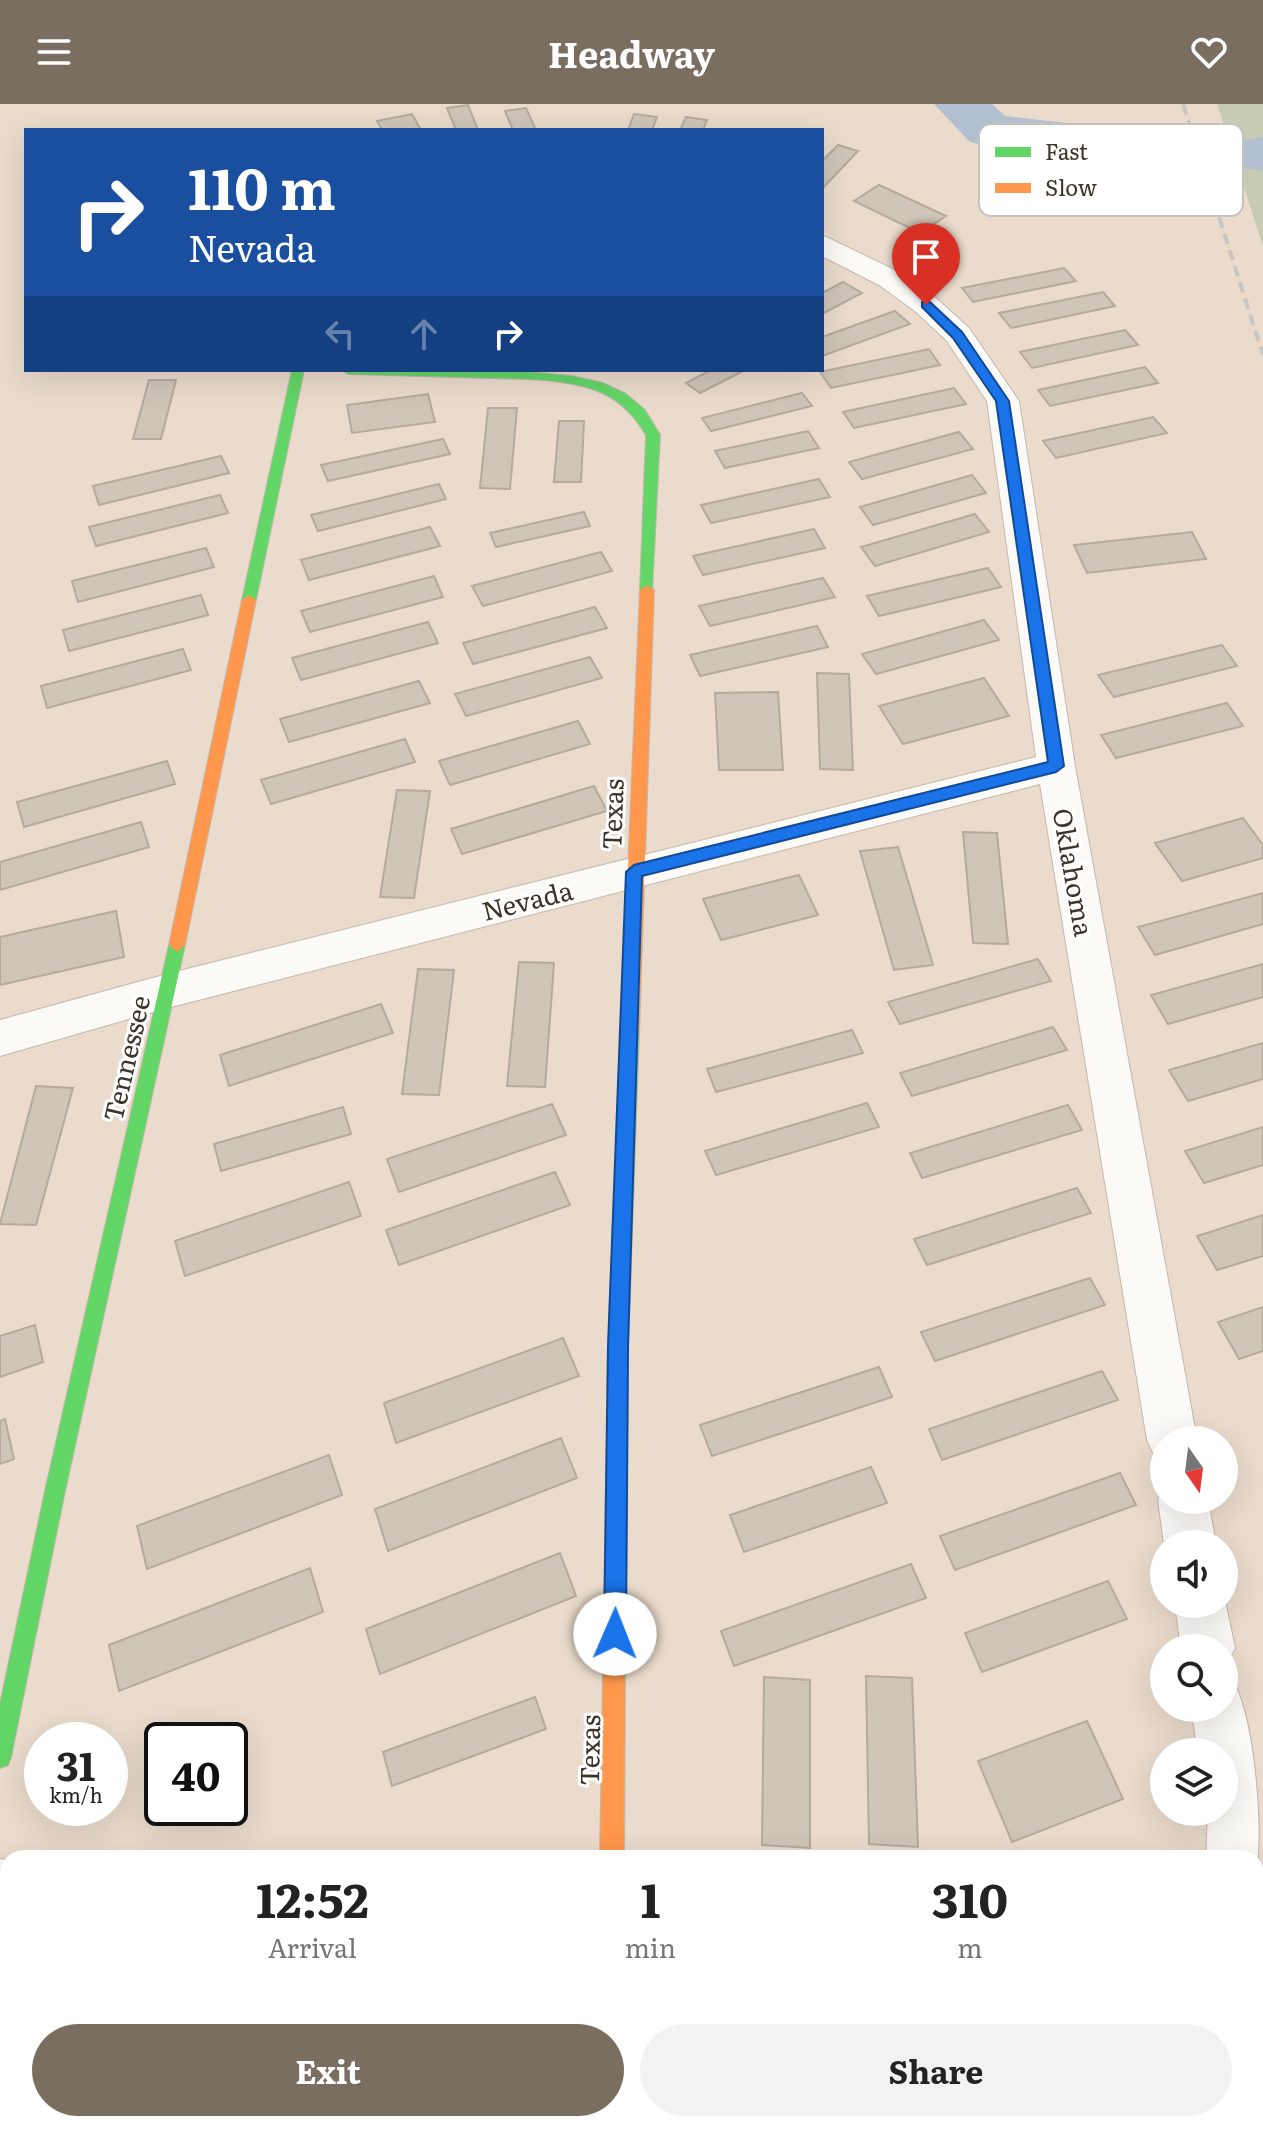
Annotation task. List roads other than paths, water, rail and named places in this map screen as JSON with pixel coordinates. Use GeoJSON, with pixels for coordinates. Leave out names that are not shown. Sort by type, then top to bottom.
{"type":"FeatureCollection","features":[{"type":"Feature","properties":{"kind":"street","name":"Oklahoma"},"geometry":{"type":"LineString","coordinates":[[824,245],[890,279],[926,305],[958,335],[1003,401],[1056,766],[1170,1426]]}},
{"type":"Feature","properties":{"kind":"street","name":"Tennessee"},"geometry":{"type":"LineString","coordinates":[[0,1757],[298,372]]}},
{"type":"Feature","properties":{"kind":"street","name":"Texas"},"geometry":{"type":"LineString","coordinates":[[405,372],[547,377],[610,391],[646,417],[653,435],[618,1347],[612,1850]]}},
{"type":"Feature","properties":{"kind":"street","name":"Nevada"},"geometry":{"type":"LineString","coordinates":[[0,1038],[167,991],[1056,766]]}},
{"type":"Feature","properties":{"kind":"street"},"geometry":{"type":"LineString","coordinates":[[1220,1722],[1237,1817],[1235,1850]]}},
{"type":"Feature","properties":{"kind":"waterway"},"geometry":{"type":"LineString","coordinates":[[961,104],[983,124]]}},
{"type":"Feature","properties":{"kind":"waterway"},"geometry":{"type":"LineString","coordinates":[[1257,154],[1263,154]]}},
{"type":"Feature","properties":{"kind":"railway"},"geometry":{"type":"LineString","coordinates":[[1183,104],[1189,124]]}},
{"type":"Feature","properties":{"kind":"railway"},"geometry":{"type":"LineString","coordinates":[[1219,216],[1263,355]]}}]}
